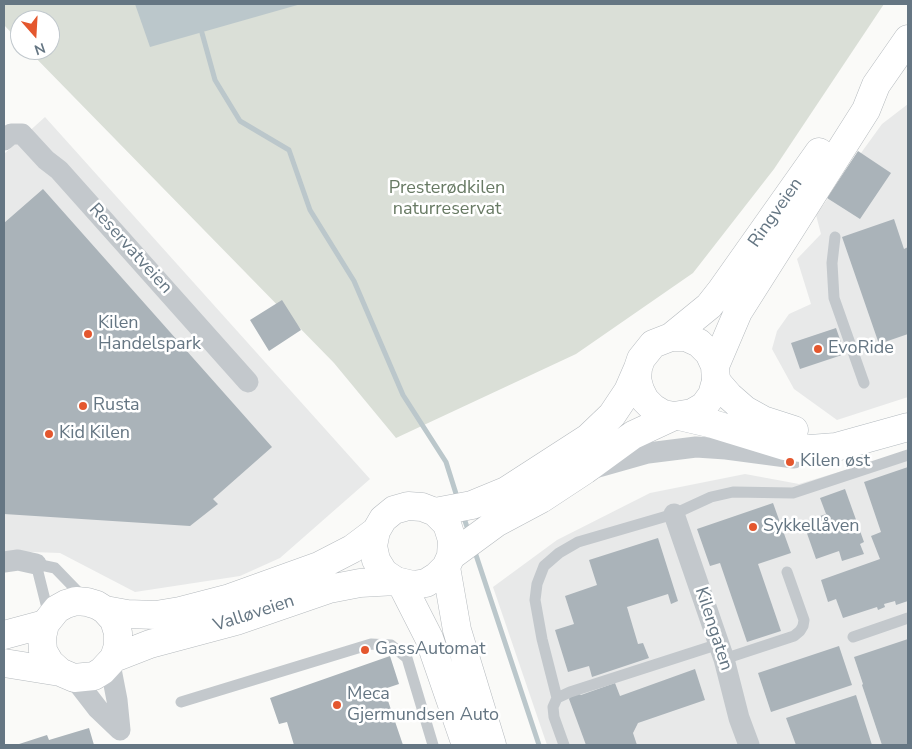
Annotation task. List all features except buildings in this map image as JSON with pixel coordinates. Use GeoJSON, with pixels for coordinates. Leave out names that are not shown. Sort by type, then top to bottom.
{"type":"FeatureCollection","features":[{"type":"Feature","properties":{"kind":"main road","name":"Ringveien"},"geometry":{"type":"LineString","coordinates":[[585,470],[633,435],[676,416],[692,413],[704,406],[712,395],[716,374],[738,312],[866,110],[876,85],[908,39]]}},
{"type":"Feature","properties":{"kind":"main road","name":"Ringveien"},"geometry":{"type":"LineString","coordinates":[[638,368],[641,359],[653,344],[671,337],[709,306],[855,102],[876,85]]}},
{"type":"Feature","properties":{"kind":"main road"},"geometry":{"type":"LineString","coordinates":[[671,337],[686,337],[699,343],[709,353],[716,374],[729,396],[745,410],[763,420],[789,430],[836,432],[908,412]]}},
{"type":"Feature","properties":{"kind":"main road"},"geometry":{"type":"LineString","coordinates":[[638,368],[637,379],[640,390],[645,400],[658,411],[713,424],[785,446],[810,449],[836,448],[908,427]]}},
{"type":"Feature","properties":{"kind":"main road"},"geometry":{"type":"LineString","coordinates":[[492,745],[457,630],[460,551],[452,540],[446,524],[452,509],[506,491],[588,438],[612,415],[628,391],[638,368]]}},
{"type":"Feature","properties":{"kind":"main road","name":"Valløveien"},"geometry":{"type":"LineString","coordinates":[[4,663],[84,678],[94,676],[112,661],[150,644],[236,621],[329,589],[360,583],[398,582],[413,585],[426,583],[437,576],[460,551],[496,523],[541,499],[585,470]]}},
{"type":"Feature","properties":{"kind":"main road","name":"Valløveien"},"geometry":{"type":"LineString","coordinates":[[4,635],[47,620],[66,604],[76,601],[127,614],[156,615],[180,612],[230,598],[318,566],[352,549],[376,532],[383,519],[394,510],[408,506],[452,509]]}},
{"type":"Feature","properties":{"kind":"main road"},"geometry":{"type":"LineString","coordinates":[[376,532],[373,546],[376,560],[384,573],[398,582],[419,616],[429,638],[466,745]]}},
{"type":"Feature","properties":{"kind":"main road"},"geometry":{"type":"LineString","coordinates":[[96,606],[114,620],[118,633],[118,646],[112,661]]}},
{"type":"Feature","properties":{"kind":"main road"},"geometry":{"type":"LineString","coordinates":[[47,620],[42,637],[43,651],[50,663],[67,675]]}},
{"type":"Feature","properties":{"kind":"street","name":"Reservatveien"},"geometry":{"type":"LineString","coordinates":[[4,140],[11,134],[22,134],[46,160],[59,170],[248,382]]}},
{"type":"Feature","properties":{"kind":"street"},"geometry":{"type":"LineString","coordinates":[[585,470],[648,453],[696,447],[809,459],[835,455],[866,440]]}},
{"type":"Feature","properties":{"kind":"street","name":"Kilengaten"},"geometry":{"type":"LineString","coordinates":[[674,514],[721,651],[739,718],[749,745]]}},
{"type":"Feature","properties":{"kind":"street"},"geometry":{"type":"LineString","coordinates":[[4,562],[18,560],[36,564]]}},
{"type":"Feature","properties":{"kind":"street"},"geometry":{"type":"LineString","coordinates":[[112,661],[124,738]]}},
{"type":"Feature","properties":{"kind":"street"},"geometry":{"type":"LineString","coordinates":[[67,675],[124,738]]}},
{"type":"Feature","properties":{"kind":"lane"},"geometry":{"type":"LineString","coordinates":[[835,237],[832,263],[834,298],[864,383]]}},
{"type":"Feature","properties":{"kind":"lane"},"geometry":{"type":"LineString","coordinates":[[564,745],[554,717],[553,707],[557,698],[542,639],[535,600],[537,584],[544,566],[559,552],[578,542],[674,514],[711,497],[733,492],[793,493],[908,455]]}},
{"type":"Feature","properties":{"kind":"lane"},"geometry":{"type":"LineString","coordinates":[[47,620],[36,564],[55,568],[96,606]]}},
{"type":"Feature","properties":{"kind":"lane"},"geometry":{"type":"LineString","coordinates":[[557,698],[570,692],[721,651],[794,636],[800,631],[804,620],[787,572]]}},
{"type":"Feature","properties":{"kind":"lane"},"geometry":{"type":"LineString","coordinates":[[853,637],[908,618]]}},
{"type":"Feature","properties":{"kind":"lane"},"geometry":{"type":"LineString","coordinates":[[181,702],[371,644],[391,645],[407,658],[434,745]]}},
{"type":"Feature","properties":{"kind":"shaded area"},"geometry":{"type":"Polygon","coordinates":[[[135,4],[301,4],[150,47],[135,4]]]}},
{"type":"Feature","properties":{"kind":"shaded area"},"geometry":{"type":"Polygon","coordinates":[[[908,104],[908,397],[837,420],[794,389],[772,349],[777,331],[789,314],[811,304],[797,259],[821,234],[816,215],[882,124],[908,104]]]}},
{"type":"Feature","properties":{"kind":"shaded area"},"geometry":{"type":"Polygon","coordinates":[[[45,117],[370,479],[280,558],[240,576],[135,592],[60,553],[4,551],[4,154],[45,117]]]}},
{"type":"Feature","properties":{"kind":"shaded area"},"geometry":{"type":"Polygon","coordinates":[[[908,451],[908,745],[547,745],[493,587],[557,540],[650,493],[745,474],[799,484],[908,451]]]}},
{"type":"Feature","properties":{"kind":"green space","name":"Presterødkilen naturreservat"},"geometry":{"type":"Polygon","coordinates":[[[4,4],[884,4],[774,169],[693,273],[576,354],[396,438],[334,363],[38,60],[60,60],[60,10],[10,10],[10,31],[4,25],[4,4]]]}},
{"type":"Feature","properties":{"kind":"waterway"},"geometry":{"type":"LineString","coordinates":[[202,33],[215,80],[240,121],[289,150],[310,210],[354,281],[403,395],[446,462],[458,500]]}},
{"type":"Feature","properties":{"kind":"waterway"},"geometry":{"type":"LineString","coordinates":[[463,515],[469,533]]}},
{"type":"Feature","properties":{"kind":"waterway"},"geometry":{"type":"LineString","coordinates":[[474,549],[539,745]]}},
{"type":"Feature","properties":{"kind":"place","name":"Kilen Handelspark"},"geometry":{"type":"Point","coordinates":[88,334]}},
{"type":"Feature","properties":{"kind":"place","name":"EvoRide"},"geometry":{"type":"Point","coordinates":[818,349]}},
{"type":"Feature","properties":{"kind":"place","name":"Rusta"},"geometry":{"type":"Point","coordinates":[83,406]}},
{"type":"Feature","properties":{"kind":"place","name":"Kid Kilen"},"geometry":{"type":"Point","coordinates":[49,434]}},
{"type":"Feature","properties":{"kind":"place","name":"Kilen øst"},"geometry":{"type":"Point","coordinates":[790,462]}},
{"type":"Feature","properties":{"kind":"place","name":"Sykkellåven"},"geometry":{"type":"Point","coordinates":[753,527]}},
{"type":"Feature","properties":{"kind":"place","name":"GassAutomat"},"geometry":{"type":"Point","coordinates":[365,650]}},
{"type":"Feature","properties":{"kind":"place","name":"Meca Gjermundsen Auto"},"geometry":{"type":"Point","coordinates":[337,705]}}]}
